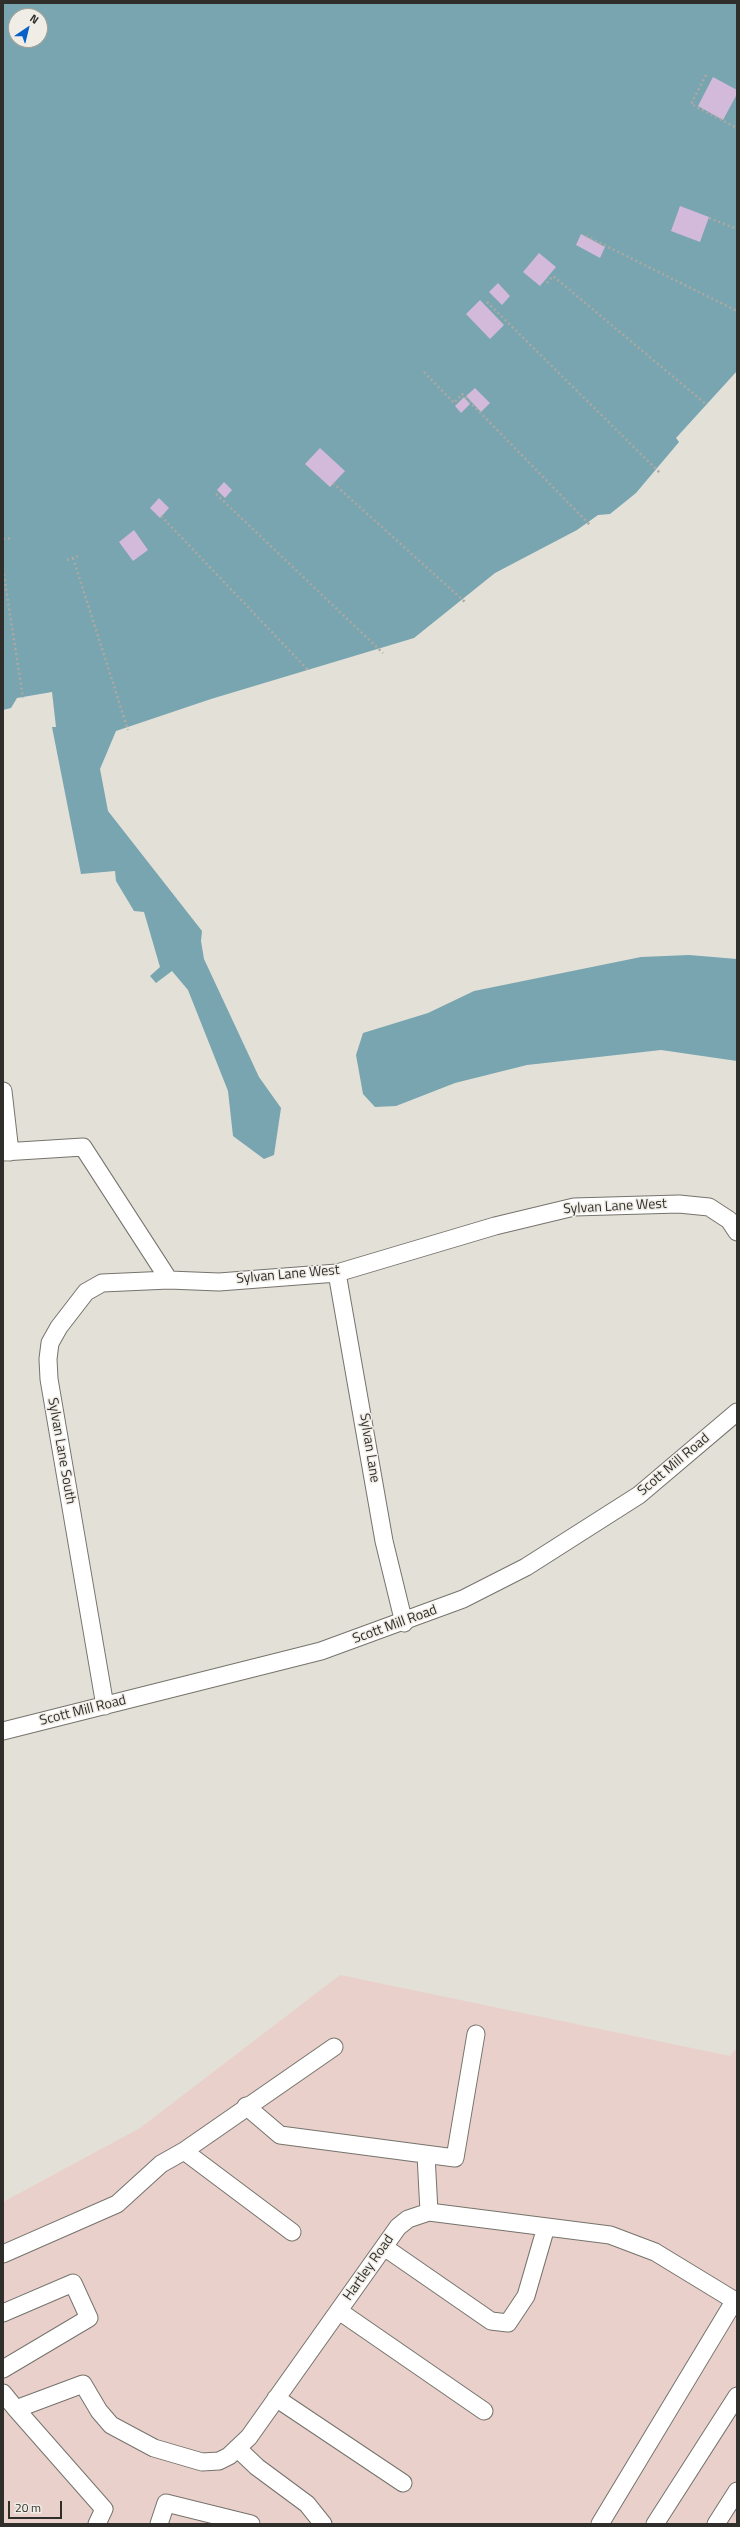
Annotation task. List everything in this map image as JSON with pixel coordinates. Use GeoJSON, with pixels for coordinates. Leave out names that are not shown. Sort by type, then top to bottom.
{"type":"FeatureCollection","features":[{"type":"Feature","properties":{"kind":"street"},"geometry":{"type":"LineString","coordinates":[[3,1091],[6,1152],[83,1148],[170,1280]]}},
{"type":"Feature","properties":{"kind":"street","name":"Sylvan Lane West"},"geometry":{"type":"LineString","coordinates":[[170,1280],[219,1282],[337,1273],[494,1226],[570,1207],[679,1204],[709,1207],[733,1226]]}},
{"type":"Feature","properties":{"kind":"street","name":"Sylvan Lane"},"geometry":{"type":"LineString","coordinates":[[337,1273],[384,1542],[404,1623]]}},
{"type":"Feature","properties":{"kind":"street","name":"Sylvan Lane South"},"geometry":{"type":"LineString","coordinates":[[105,1706],[49,1379],[48,1358],[50,1343],[58,1327],[86,1292],[102,1282],[170,1280]]}},
{"type":"Feature","properties":{"kind":"street","name":"Scott Mill Road"},"geometry":{"type":"LineString","coordinates":[[3,1731],[321,1652],[404,1623],[463,1599],[526,1567],[579,1535],[639,1495],[737,1412]]}},
{"type":"Feature","properties":{"kind":"street"},"geometry":{"type":"LineString","coordinates":[[246,2106],[280,2135],[455,2158],[476,2034]]}},
{"type":"Feature","properties":{"kind":"street"},"geometry":{"type":"LineString","coordinates":[[3,2254],[117,2204],[161,2164],[184,2151],[246,2106],[334,2047]]}},
{"type":"Feature","properties":{"kind":"street"},"geometry":{"type":"LineString","coordinates":[[184,2151],[292,2232]]}},
{"type":"Feature","properties":{"kind":"street"},"geometry":{"type":"LineString","coordinates":[[426,2155],[429,2212]]}},
{"type":"Feature","properties":{"kind":"street","name":"Hartley Road"},"geometry":{"type":"LineString","coordinates":[[16,2409],[83,2384],[99,2411],[111,2425],[154,2448],[202,2462],[219,2461],[230,2456],[249,2437],[398,2226],[408,2219],[429,2212],[610,2235],[655,2252],[736,2301]]}},
{"type":"Feature","properties":{"kind":"street"},"geometry":{"type":"LineString","coordinates":[[384,2247],[491,2321],[508,2323],[526,2296],[546,2227]]}},
{"type":"Feature","properties":{"kind":"street"},"geometry":{"type":"LineString","coordinates":[[3,2313],[73,2283],[89,2318],[3,2369]]}},
{"type":"Feature","properties":{"kind":"street"},"geometry":{"type":"LineString","coordinates":[[600,2524],[736,2301]]}},
{"type":"Feature","properties":{"kind":"street"},"geometry":{"type":"LineString","coordinates":[[338,2310],[484,2411]]}},
{"type":"Feature","properties":{"kind":"street"},"geometry":{"type":"LineString","coordinates":[[3,2393],[104,2509],[97,2524]]}},
{"type":"Feature","properties":{"kind":"street"},"geometry":{"type":"LineString","coordinates":[[655,2524],[737,2396]]}},
{"type":"Feature","properties":{"kind":"street"},"geometry":{"type":"LineString","coordinates":[[276,2398],[403,2483]]}},
{"type":"Feature","properties":{"kind":"street"},"geometry":{"type":"LineString","coordinates":[[237,2448],[257,2467],[307,2504],[323,2524]]}},
{"type":"Feature","properties":{"kind":"street"},"geometry":{"type":"LineString","coordinates":[[716,2524],[737,2491]]}},
{"type":"Feature","properties":{"kind":"street"},"geometry":{"type":"LineString","coordinates":[[159,2524],[166,2504],[251,2524]]}},
{"type":"Feature","properties":{"kind":"path"},"geometry":{"type":"LineString","coordinates":[[706,75],[691,104],[737,128]]}},
{"type":"Feature","properties":{"kind":"path"},"geometry":{"type":"LineString","coordinates":[[709,218],[737,229]]}},
{"type":"Feature","properties":{"kind":"path"},"geometry":{"type":"LineString","coordinates":[[586,236],[737,311]]}},
{"type":"Feature","properties":{"kind":"path"},"geometry":{"type":"LineString","coordinates":[[547,283],[553,276],[708,405]]}},
{"type":"Feature","properties":{"kind":"path"},"geometry":{"type":"LineString","coordinates":[[487,302],[660,473]]}},
{"type":"Feature","properties":{"kind":"path"},"geometry":{"type":"LineString","coordinates":[[424,372],[454,403],[462,394],[591,526]]}},
{"type":"Feature","properties":{"kind":"path"},"geometry":{"type":"LineString","coordinates":[[333,483],[465,602]]}},
{"type":"Feature","properties":{"kind":"path"},"geometry":{"type":"LineString","coordinates":[[216,494],[383,653]]}},
{"type":"Feature","properties":{"kind":"path"},"geometry":{"type":"LineString","coordinates":[[161,516],[309,671]]}},
{"type":"Feature","properties":{"kind":"path"},"geometry":{"type":"LineString","coordinates":[[3,539],[13,538]]}},
{"type":"Feature","properties":{"kind":"path"},"geometry":{"type":"LineString","coordinates":[[67,560],[78,556]]}},
{"type":"Feature","properties":{"kind":"path"},"geometry":{"type":"LineString","coordinates":[[73,558],[128,730]]}},
{"type":"Feature","properties":{"kind":"path"},"geometry":{"type":"LineString","coordinates":[[3,569],[23,698]]}},
{"type":"Feature","properties":{"kind":"shaded area"},"geometry":{"type":"Polygon","coordinates":[[[340,1975],[730,2056],[737,2047],[737,2524],[3,2524],[3,2202],[140,2128],[340,1975]]]}},
{"type":"Feature","properties":{"kind":"water"},"geometry":{"type":"Polygon","coordinates":[[[3,3],[737,3],[737,371],[676,438],[679,442],[636,493],[610,514],[598,515],[577,530],[495,573],[414,638],[211,699],[116,731],[100,769],[108,811],[202,931],[201,941],[204,959],[259,1077],[281,1108],[274,1155],[264,1159],[233,1136],[228,1091],[188,990],[172,971],[156,983],[150,976],[160,967],[144,912],[134,911],[116,881],[115,871],[81,874],[52,727],[56,727],[52,692],[17,698],[11,708],[3,710],[3,3]]]}},
{"type":"Feature","properties":{"kind":"water"},"geometry":{"type":"Polygon","coordinates":[[[689,955],[737,959],[737,1061],[661,1050],[527,1065],[455,1083],[396,1106],[375,1107],[363,1094],[356,1055],[363,1033],[428,1013],[474,991],[641,957],[689,955]]]}},
{"type":"Feature","properties":{"kind":"building"},"geometry":{"type":"Polygon","coordinates":[[[713,77],[737,90],[737,94],[723,120],[698,106],[713,77]]]}},
{"type":"Feature","properties":{"kind":"building"},"geometry":{"type":"Polygon","coordinates":[[[680,206],[709,217],[700,242],[671,231],[680,206]]]}},
{"type":"Feature","properties":{"kind":"building"},"geometry":{"type":"Polygon","coordinates":[[[581,234],[605,247],[600,258],[576,245],[581,234]]]}},
{"type":"Feature","properties":{"kind":"building"},"geometry":{"type":"Polygon","coordinates":[[[539,253],[556,267],[540,286],[523,272],[539,253]]]}},
{"type":"Feature","properties":{"kind":"building"},"geometry":{"type":"Polygon","coordinates":[[[498,283],[510,296],[502,305],[489,292],[498,283]]]}},
{"type":"Feature","properties":{"kind":"building"},"geometry":{"type":"Polygon","coordinates":[[[480,300],[504,325],[490,339],[466,314],[480,300]]]}},
{"type":"Feature","properties":{"kind":"building"},"geometry":{"type":"Polygon","coordinates":[[[475,388],[490,403],[481,412],[466,396],[475,388]]]}},
{"type":"Feature","properties":{"kind":"building"},"geometry":{"type":"Polygon","coordinates":[[[464,397],[470,404],[461,413],[455,406],[464,397]]]}},
{"type":"Feature","properties":{"kind":"building"},"geometry":{"type":"Polygon","coordinates":[[[320,448],[345,471],[330,487],[305,464],[320,448]]]}},
{"type":"Feature","properties":{"kind":"building"},"geometry":{"type":"Polygon","coordinates":[[[224,482],[232,490],[225,498],[217,490],[224,482]]]}},
{"type":"Feature","properties":{"kind":"building"},"geometry":{"type":"Polygon","coordinates":[[[159,498],[169,508],[160,518],[150,508],[159,498]]]}},
{"type":"Feature","properties":{"kind":"building"},"geometry":{"type":"Polygon","coordinates":[[[134,530],[148,550],[133,561],[119,542],[134,530]]]}}]}
